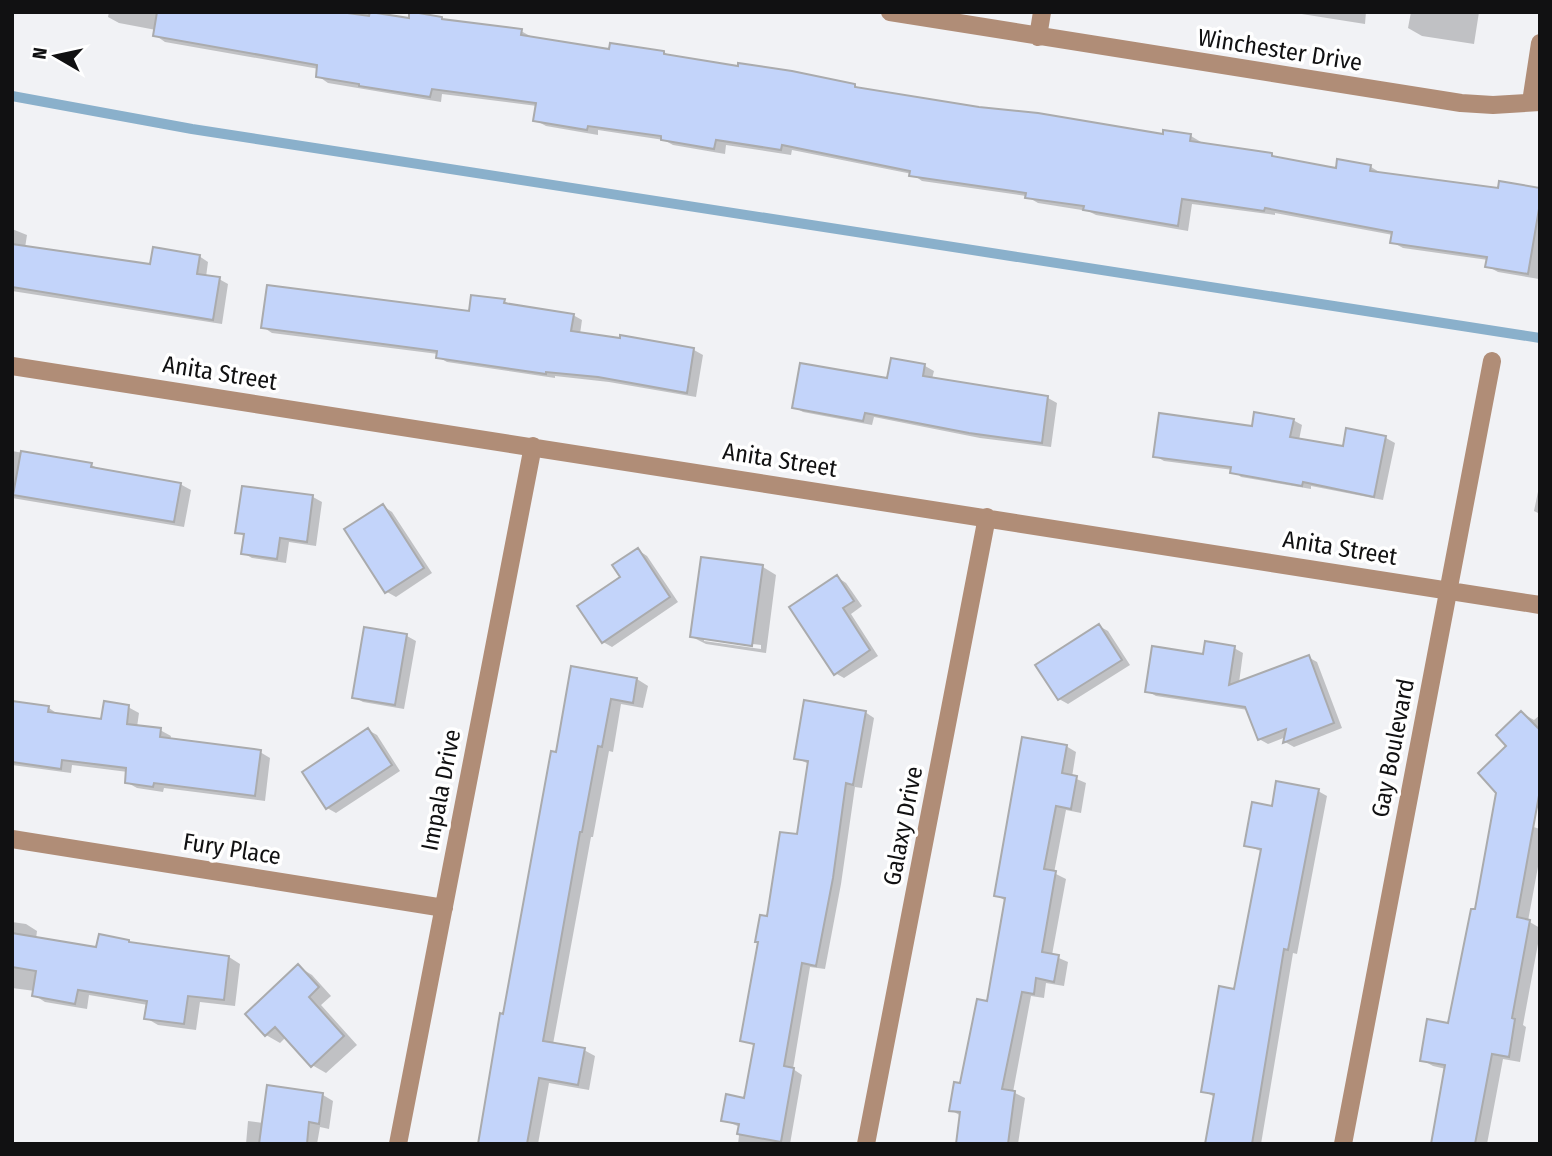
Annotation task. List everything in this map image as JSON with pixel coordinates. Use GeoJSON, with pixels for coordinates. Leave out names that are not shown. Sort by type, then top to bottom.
{"type":"FeatureCollection","features":[{"type":"Feature","properties":{"kind":"street","name":"Winchester Drive"},"geometry":{"type":"LineString","coordinates":[[890,12],[1461,103],[1493,105],[1536,102]]}},
{"type":"Feature","properties":{"kind":"street"},"geometry":{"type":"LineString","coordinates":[[1038,37],[1042,12]]}},
{"type":"Feature","properties":{"kind":"street"},"geometry":{"type":"LineString","coordinates":[[1536,102],[1540,43]]}},
{"type":"Feature","properties":{"kind":"street","name":"Gay Boulevard"},"geometry":{"type":"LineString","coordinates":[[1343,1144],[1492,361]]}},
{"type":"Feature","properties":{"kind":"street","name":"Anita Street"},"geometry":{"type":"LineString","coordinates":[[12,366],[1540,605]]}},
{"type":"Feature","properties":{"kind":"street","name":"Impala Drive"},"geometry":{"type":"LineString","coordinates":[[398,1144],[533,446]]}},
{"type":"Feature","properties":{"kind":"street","name":"Galaxy Drive"},"geometry":{"type":"LineString","coordinates":[[866,1144],[988,517]]}},
{"type":"Feature","properties":{"kind":"street","name":"Fury Place"},"geometry":{"type":"LineString","coordinates":[[12,839],[444,908]]}},
{"type":"Feature","properties":{"kind":"building"},"geometry":{"type":"Polygon","coordinates":[[[157,12],[340,12],[369,16],[370,12],[409,18],[409,12],[413,12],[442,19],[522,29],[521,35],[609,49],[610,43],[738,66],[738,63],[792,71],[855,84],[855,87],[979,107],[1038,113],[1163,134],[1163,130],[1191,134],[1190,141],[1272,153],[1272,156],[1336,168],[1337,159],[1371,165],[1370,171],[1498,188],[1499,181],[1540,188],[1540,203],[1528,274],[1485,267],[1487,257],[1390,243],[1392,232],[1265,208],[1264,211],[1182,199],[1178,226],[1083,210],[1084,206],[1025,198],[1026,193],[909,176],[910,171],[782,145],[781,150],[716,140],[714,149],[661,140],[661,136],[588,126],[587,130],[533,121],[536,103],[432,89],[430,97],[316,77],[317,65],[153,36],[157,12]]]}},
{"type":"Feature","properties":{"kind":"building"},"geometry":{"type":"Polygon","coordinates":[[[12,244],[150,264],[153,247],[200,255],[197,274],[220,277],[213,320],[12,287],[12,244]]]}},
{"type":"Feature","properties":{"kind":"building"},"geometry":{"type":"Polygon","coordinates":[[[267,285],[469,311],[471,295],[505,299],[504,303],[574,314],[571,331],[620,338],[620,335],[694,348],[687,393],[598,377],[546,374],[436,358],[437,351],[261,328],[267,285]]]}},
{"type":"Feature","properties":{"kind":"building"},"geometry":{"type":"Polygon","coordinates":[[[891,358],[925,364],[923,376],[1048,396],[1042,443],[969,433],[865,413],[863,421],[792,408],[800,363],[887,378],[891,358]]]}},
{"type":"Feature","properties":{"kind":"building"},"geometry":{"type":"Polygon","coordinates":[[[1254,412],[1294,419],[1290,437],[1343,446],[1346,428],[1386,436],[1374,497],[1303,482],[1302,486],[1230,473],[1231,467],[1153,457],[1159,413],[1252,426],[1254,412]]]}},
{"type":"Feature","properties":{"kind":"building"},"geometry":{"type":"Polygon","coordinates":[[[21,451],[92,463],[91,467],[181,483],[174,522],[13,495],[21,451]]]}},
{"type":"Feature","properties":{"kind":"building"},"geometry":{"type":"Polygon","coordinates":[[[242,486],[313,495],[307,542],[280,538],[277,559],[241,554],[244,534],[235,533],[242,486]]]}},
{"type":"Feature","properties":{"kind":"building"},"geometry":{"type":"Polygon","coordinates":[[[383,504],[424,568],[385,593],[344,529],[383,504]]]}},
{"type":"Feature","properties":{"kind":"building"},"geometry":{"type":"Polygon","coordinates":[[[638,548],[670,597],[602,643],[577,606],[620,577],[612,565],[638,548]]]}},
{"type":"Feature","properties":{"kind":"building"},"geometry":{"type":"Polygon","coordinates":[[[701,557],[763,565],[752,646],[690,637],[701,557]]]}},
{"type":"Feature","properties":{"kind":"building"},"geometry":{"type":"Polygon","coordinates":[[[837,575],[854,601],[843,608],[870,650],[834,675],[789,607],[837,575]]]}},
{"type":"Feature","properties":{"kind":"building"},"geometry":{"type":"Polygon","coordinates":[[[1099,624],[1122,660],[1058,700],[1035,665],[1099,624]]]}},
{"type":"Feature","properties":{"kind":"building"},"geometry":{"type":"Polygon","coordinates":[[[364,627],[407,634],[395,705],[352,698],[364,627]]]}},
{"type":"Feature","properties":{"kind":"building"},"geometry":{"type":"Polygon","coordinates":[[[1205,641],[1235,646],[1229,685],[1309,655],[1334,723],[1283,743],[1286,729],[1258,740],[1245,707],[1145,692],[1152,646],[1203,654],[1205,641]]]}},
{"type":"Feature","properties":{"kind":"building"},"geometry":{"type":"Polygon","coordinates":[[[571,666],[637,678],[633,703],[611,699],[602,747],[598,746],[543,1041],[585,1048],[578,1085],[539,1078],[527,1144],[478,1144],[500,1013],[503,1014],[551,751],[556,752],[571,666]]]}},
{"type":"Feature","properties":{"kind":"building"},"geometry":{"type":"Polygon","coordinates":[[[804,700],[866,711],[853,785],[846,783],[833,878],[816,966],[802,963],[784,1066],[794,1068],[781,1142],[737,1134],[739,1124],[721,1121],[726,1094],[744,1098],[754,1044],[740,1041],[758,942],[755,942],[760,915],[767,916],[780,832],[797,834],[808,761],[794,759],[804,700]]]}},
{"type":"Feature","properties":{"kind":"building"},"geometry":{"type":"Polygon","coordinates":[[[12,701],[49,706],[48,712],[101,719],[104,701],[129,705],[127,724],[161,728],[160,737],[261,750],[255,796],[154,783],[153,787],[125,783],[126,768],[62,760],[61,769],[12,762],[12,701]]]}},
{"type":"Feature","properties":{"kind":"building"},"geometry":{"type":"Polygon","coordinates":[[[1521,711],[1540,730],[1540,790],[1517,917],[1530,920],[1512,1018],[1515,1019],[1509,1057],[1492,1054],[1475,1144],[1431,1144],[1445,1065],[1420,1061],[1427,1019],[1448,1023],[1471,909],[1475,909],[1496,793],[1478,773],[1506,746],[1496,735],[1521,711]]]}},
{"type":"Feature","properties":{"kind":"building"},"geometry":{"type":"Polygon","coordinates":[[[368,728],[392,765],[326,809],[302,772],[368,728]]]}},
{"type":"Feature","properties":{"kind":"building"},"geometry":{"type":"Polygon","coordinates":[[[1022,737],[1067,745],[1062,773],[1077,776],[1071,809],[1056,806],[1044,869],[1056,871],[1042,952],[1059,955],[1054,982],[1036,978],[1034,994],[1022,992],[1002,1089],[1015,1091],[1008,1144],[956,1144],[960,1112],[949,1111],[954,1082],[960,1083],[977,999],[987,1001],[1005,898],[994,896],[1022,737]]]}},
{"type":"Feature","properties":{"kind":"building"},"geometry":{"type":"Polygon","coordinates":[[[1276,781],[1319,789],[1288,950],[1284,949],[1252,1144],[1205,1144],[1214,1094],[1201,1092],[1219,986],[1234,989],[1261,849],[1244,846],[1252,802],[1272,806],[1276,781]]]}},
{"type":"Feature","properties":{"kind":"building"},"geometry":{"type":"Polygon","coordinates":[[[12,933],[96,947],[99,934],[129,942],[229,956],[224,1000],[188,996],[184,1024],[144,1019],[147,1001],[78,990],[75,1004],[32,996],[36,971],[12,967],[12,933]]]}},
{"type":"Feature","properties":{"kind":"building"},"geometry":{"type":"Polygon","coordinates":[[[298,964],[319,987],[309,997],[344,1036],[311,1067],[275,1027],[265,1036],[245,1014],[298,964]]]}},
{"type":"Feature","properties":{"kind":"building"},"geometry":{"type":"Polygon","coordinates":[[[267,1085],[323,1093],[319,1124],[309,1122],[307,1144],[259,1144],[267,1085]]]}},
{"type":"Feature","properties":{"kind":"waterway"},"geometry":{"type":"LineString","coordinates":[[12,96],[192,129],[1540,338]]}}]}
